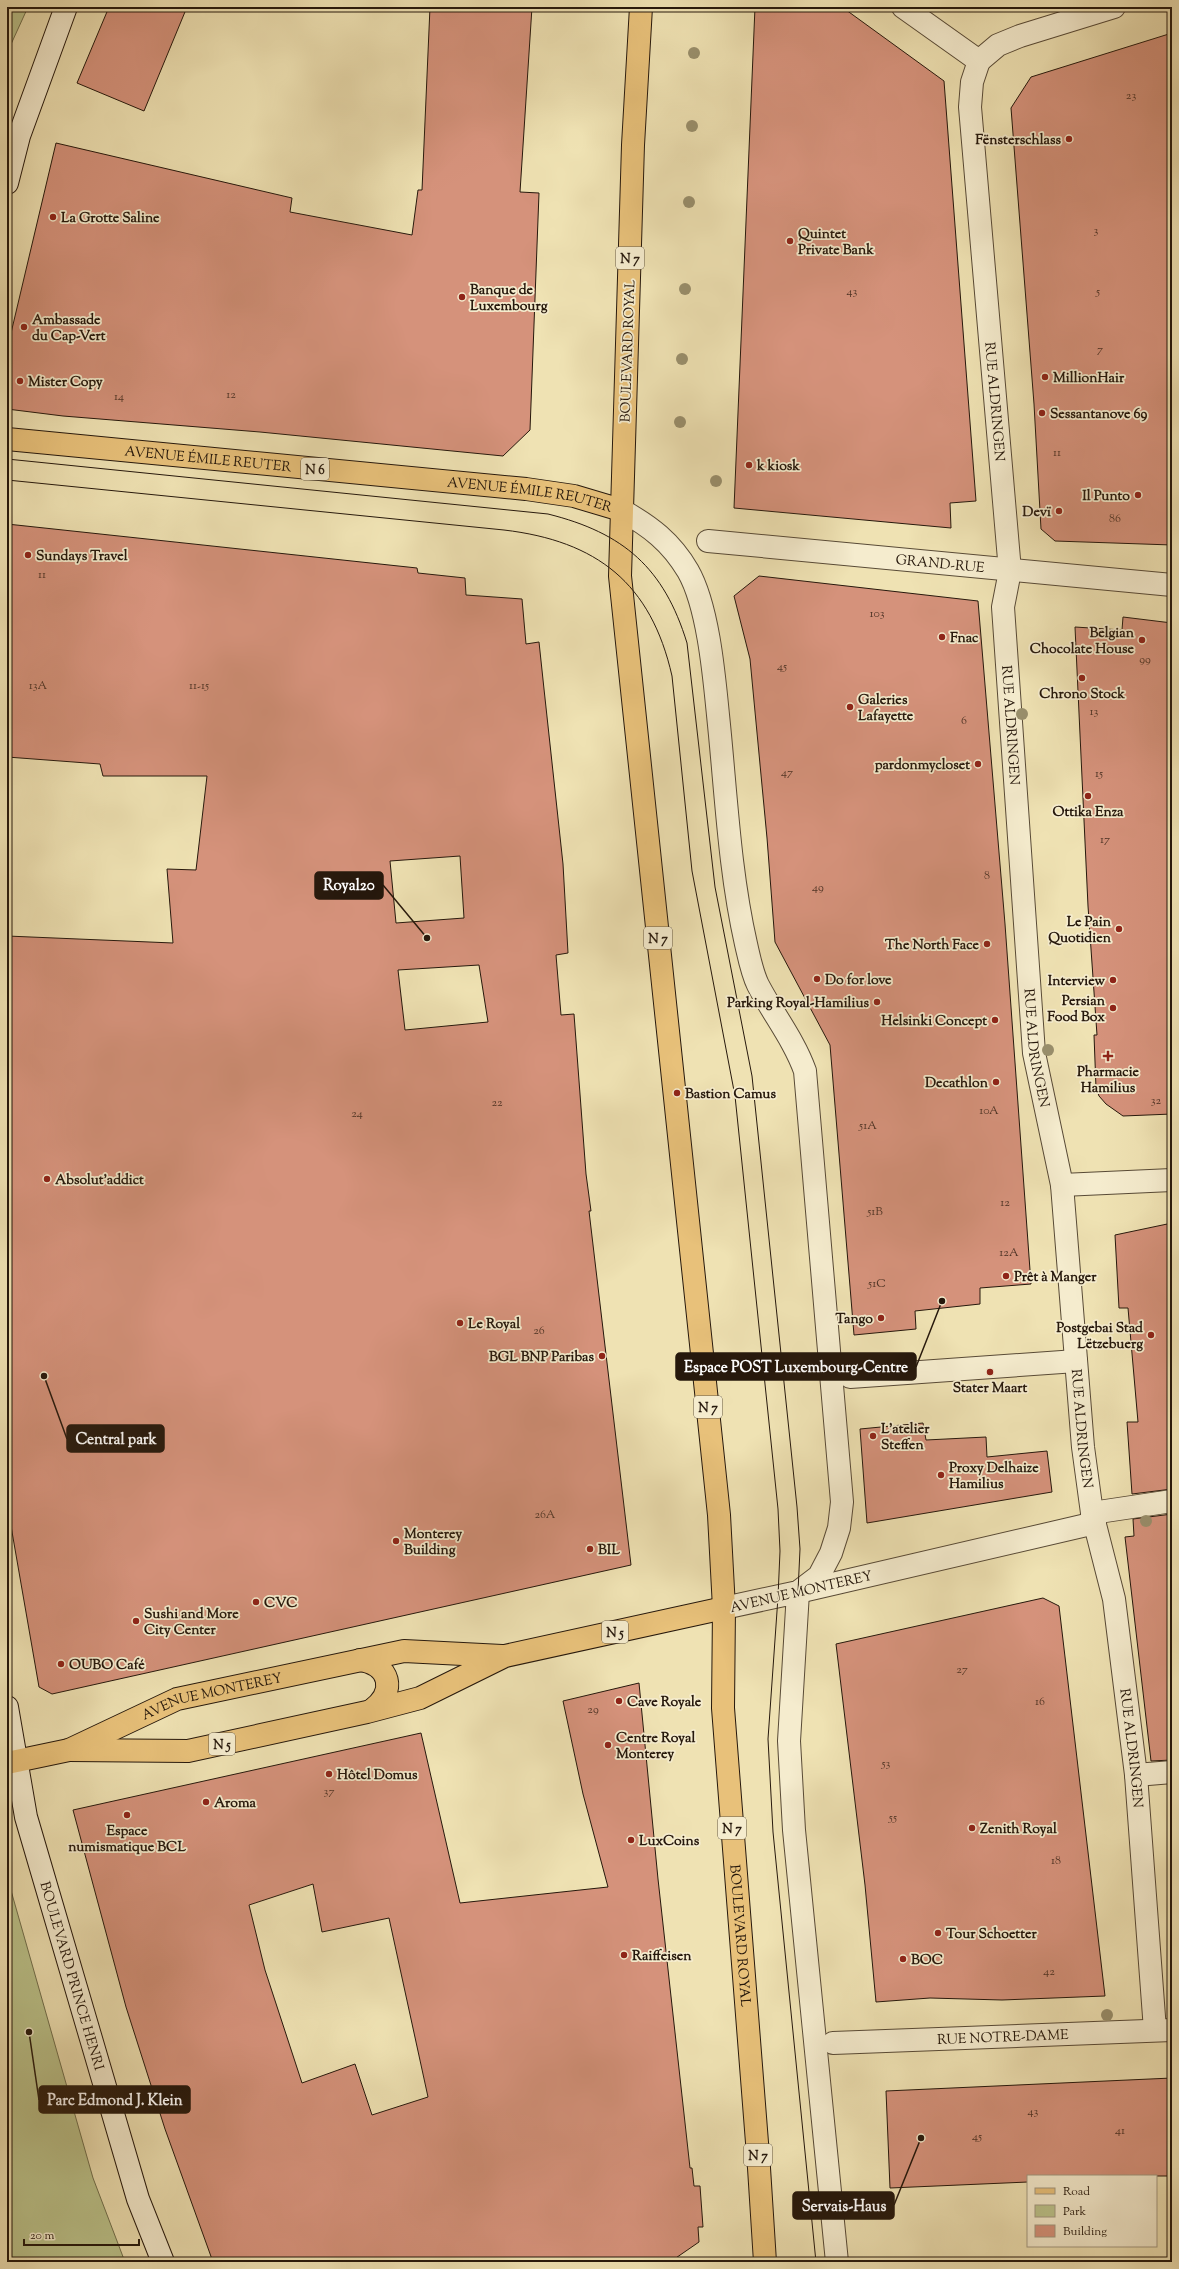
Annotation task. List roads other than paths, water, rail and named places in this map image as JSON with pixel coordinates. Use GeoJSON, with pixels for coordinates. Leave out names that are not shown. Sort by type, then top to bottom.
{"type":"FeatureCollection","features":[{"type":"Feature","properties":{"kind":"main road","name":"BOULEVARD ROYAL"},"geometry":{"type":"LineString","coordinates":[[641,7],[633,145],[620,576],[720,1515],[724,1608],[723,1708],[760,2168],[765,2262]]}},
{"type":"Feature","properties":{"kind":"main road","name":"AVENUE ÉMILE REUTER"},"geometry":{"type":"LineString","coordinates":[[7,440],[526,489],[574,496],[621,510]]}},
{"type":"Feature","properties":{"kind":"main road","name":"AVENUE MONTEREY"},"geometry":{"type":"LineString","coordinates":[[12,1762],[69,1750],[188,1751],[420,1698],[505,1656],[724,1608]]}},
{"type":"Feature","properties":{"kind":"main road","name":"AVENUE MONTEREY"},"geometry":{"type":"LineString","coordinates":[[69,1750],[177,1700],[360,1660],[404,1651],[505,1656]]}},
{"type":"Feature","properties":{"kind":"main road"},"geometry":{"type":"LineString","coordinates":[[360,1660],[372,1662],[382,1669],[387,1680],[387,1692],[382,1703],[372,1710]]}},
{"type":"Feature","properties":{"kind":"street"},"geometry":{"type":"LineString","coordinates":[[7,183],[19,136],[66,7]]}},
{"type":"Feature","properties":{"kind":"street"},"geometry":{"type":"LineString","coordinates":[[902,7],[979,61],[998,45],[1020,36],[1114,7]]}},
{"type":"Feature","properties":{"kind":"street","name":"RUE ALDRINGEN"},"geometry":{"type":"LineString","coordinates":[[979,61],[972,82],[970,107],[1010,571],[1003,606],[1034,1053],[1062,1185],[1083,1447],[1094,1518],[1114,1599],[1136,1775],[1164,2030]]}},
{"type":"Feature","properties":{"kind":"street"},"geometry":{"type":"LineString","coordinates":[[621,510],[648,525],[671,546],[688,572],[699,601],[714,667],[733,863],[746,943],[757,984],[798,1051],[805,1071],[842,1502],[839,1528],[831,1553],[819,1576],[798,1592],[789,1741],[793,1815],[837,2262]]}},
{"type":"Feature","properties":{"kind":"street","name":"GRAND-RUE"},"geometry":{"type":"LineString","coordinates":[[708,541],[1010,571],[1172,585]]}},
{"type":"Feature","properties":{"kind":"street"},"geometry":{"type":"LineString","coordinates":[[1062,1185],[1172,1180]]}},
{"type":"Feature","properties":{"kind":"street"},"geometry":{"type":"LineString","coordinates":[[850,1377],[1076,1362]]}},
{"type":"Feature","properties":{"kind":"street","name":"AVENUE MONTEREY"},"geometry":{"type":"LineString","coordinates":[[724,1608],[798,1592],[1094,1518],[1172,1501]]}},
{"type":"Feature","properties":{"kind":"street","name":"BOULEVARD PRINCE HENRI"},"geometry":{"type":"LineString","coordinates":[[7,1707],[12,1762],[26,1817],[138,2199],[163,2262]]}},
{"type":"Feature","properties":{"kind":"street"},"geometry":{"type":"LineString","coordinates":[[1136,1775],[1172,1772]]}},
{"type":"Feature","properties":{"kind":"street","name":"RUE NOTRE-DAME"},"geometry":{"type":"LineString","coordinates":[[833,2043],[1164,2030]]}},
{"type":"Feature","properties":{"kind":"tram line"},"geometry":{"type":"LineString","coordinates":[[7,459],[548,514],[575,522],[599,532],[619,543],[653,574],[678,617],[687,643],[715,887],[752,1076],[797,1507],[800,1549],[798,1592]]}},
{"type":"Feature","properties":{"kind":"tram line"},"geometry":{"type":"LineString","coordinates":[[7,480],[504,530],[537,536],[567,544],[592,557],[615,572],[634,592],[650,616],[663,643],[672,676],[692,871],[735,1096],[778,1509],[780,1551],[768,1739],[773,1832],[816,2262]]}},
{"type":"Feature","properties":{"kind":"place","name":"Fënsterschlass"},"geometry":{"type":"Point","coordinates":[1069,139]}},
{"type":"Feature","properties":{"kind":"place","name":"La Grotte Saline"},"geometry":{"type":"Point","coordinates":[53,217]}},
{"type":"Feature","properties":{"kind":"place","name":"Quintet Private Bank"},"geometry":{"type":"Point","coordinates":[790,241]}},
{"type":"Feature","properties":{"kind":"place","name":"Banque de Luxembourg"},"geometry":{"type":"Point","coordinates":[462,297]}},
{"type":"Feature","properties":{"kind":"place","name":"Ambassade du Cap-Vert"},"geometry":{"type":"Point","coordinates":[24,327]}},
{"type":"Feature","properties":{"kind":"place","name":"MillionHair"},"geometry":{"type":"Point","coordinates":[1045,377]}},
{"type":"Feature","properties":{"kind":"place","name":"Mister Copy"},"geometry":{"type":"Point","coordinates":[20,381]}},
{"type":"Feature","properties":{"kind":"place","name":"Sessantanove 69"},"geometry":{"type":"Point","coordinates":[1042,413]}},
{"type":"Feature","properties":{"kind":"place","name":"k kiosk"},"geometry":{"type":"Point","coordinates":[749,465]}},
{"type":"Feature","properties":{"kind":"place","name":"Il Punto"},"geometry":{"type":"Point","coordinates":[1138,495]}},
{"type":"Feature","properties":{"kind":"place","name":"Devï"},"geometry":{"type":"Point","coordinates":[1059,511]}},
{"type":"Feature","properties":{"kind":"place","name":"Sundays Travel"},"geometry":{"type":"Point","coordinates":[28,555]}},
{"type":"Feature","properties":{"kind":"place","name":"Fnac"},"geometry":{"type":"Point","coordinates":[942,637]}},
{"type":"Feature","properties":{"kind":"place","name":"Belgian Chocolate House"},"geometry":{"type":"Point","coordinates":[1142,640]}},
{"type":"Feature","properties":{"kind":"place","name":"Chrono Stock"},"geometry":{"type":"Point","coordinates":[1082,678]}},
{"type":"Feature","properties":{"kind":"place","name":"Galeries Lafayette"},"geometry":{"type":"Point","coordinates":[850,707]}},
{"type":"Feature","properties":{"kind":"place","name":"pardonmycloset"},"geometry":{"type":"Point","coordinates":[978,764]}},
{"type":"Feature","properties":{"kind":"place","name":"Ottika Enza"},"geometry":{"type":"Point","coordinates":[1088,796]}},
{"type":"Feature","properties":{"kind":"place","name":"Le Pain Quotidien"},"geometry":{"type":"Point","coordinates":[1119,929]}},
{"type":"Feature","properties":{"kind":"place","name":"Royal20"},"geometry":{"type":"Point","coordinates":[427,938]}},
{"type":"Feature","properties":{"kind":"place","name":"The North Face"},"geometry":{"type":"Point","coordinates":[987,944]}},
{"type":"Feature","properties":{"kind":"place","name":"Do for love"},"geometry":{"type":"Point","coordinates":[817,979]}},
{"type":"Feature","properties":{"kind":"place","name":"Interview"},"geometry":{"type":"Point","coordinates":[1113,980]}},
{"type":"Feature","properties":{"kind":"place","name":"Parking Royal-Hamilius"},"geometry":{"type":"Point","coordinates":[877,1002]}},
{"type":"Feature","properties":{"kind":"place","name":"Persian Food Box"},"geometry":{"type":"Point","coordinates":[1113,1008]}},
{"type":"Feature","properties":{"kind":"place","name":"Helsinki Concept"},"geometry":{"type":"Point","coordinates":[995,1020]}},
{"type":"Feature","properties":{"kind":"place","name":"Pharmacie Hamilius"},"geometry":{"type":"Point","coordinates":[1108,1056]}},
{"type":"Feature","properties":{"kind":"place","name":"Decathlon"},"geometry":{"type":"Point","coordinates":[996,1082]}},
{"type":"Feature","properties":{"kind":"place","name":"Bastion Camus"},"geometry":{"type":"Point","coordinates":[677,1093]}},
{"type":"Feature","properties":{"kind":"place","name":"Absolut'addict"},"geometry":{"type":"Point","coordinates":[47,1179]}},
{"type":"Feature","properties":{"kind":"place","name":"Prêt à Manger"},"geometry":{"type":"Point","coordinates":[1006,1276]}},
{"type":"Feature","properties":{"kind":"place","name":"Espace POST Luxembourg-Centre"},"geometry":{"type":"Point","coordinates":[942,1301]}},
{"type":"Feature","properties":{"kind":"place","name":"Tango"},"geometry":{"type":"Point","coordinates":[881,1318]}},
{"type":"Feature","properties":{"kind":"place","name":"Le Royal"},"geometry":{"type":"Point","coordinates":[460,1323]}},
{"type":"Feature","properties":{"kind":"place","name":"Postgebai Stad Lëtzebuerg"},"geometry":{"type":"Point","coordinates":[1151,1335]}},
{"type":"Feature","properties":{"kind":"place","name":"BGL BNP Paribas"},"geometry":{"type":"Point","coordinates":[602,1356]}},
{"type":"Feature","properties":{"kind":"place","name":"Stater Maart"},"geometry":{"type":"Point","coordinates":[990,1372]}},
{"type":"Feature","properties":{"kind":"place","name":"Central park"},"geometry":{"type":"Point","coordinates":[44,1376]}},
{"type":"Feature","properties":{"kind":"place","name":"L'atelier Steffen"},"geometry":{"type":"Point","coordinates":[873,1436]}},
{"type":"Feature","properties":{"kind":"place","name":"Proxy Delhaize Hamilius"},"geometry":{"type":"Point","coordinates":[941,1475]}},
{"type":"Feature","properties":{"kind":"place","name":"Monterey Building"},"geometry":{"type":"Point","coordinates":[396,1541]}},
{"type":"Feature","properties":{"kind":"place","name":"BIL"},"geometry":{"type":"Point","coordinates":[590,1549]}},
{"type":"Feature","properties":{"kind":"place","name":"CVC"},"geometry":{"type":"Point","coordinates":[256,1602]}},
{"type":"Feature","properties":{"kind":"place","name":"Sushi and More City Center"},"geometry":{"type":"Point","coordinates":[136,1621]}},
{"type":"Feature","properties":{"kind":"place","name":"OUBO Café"},"geometry":{"type":"Point","coordinates":[61,1664]}},
{"type":"Feature","properties":{"kind":"place","name":"Cave Royale"},"geometry":{"type":"Point","coordinates":[619,1701]}},
{"type":"Feature","properties":{"kind":"place","name":"Centre Royal Monterey"},"geometry":{"type":"Point","coordinates":[608,1745]}},
{"type":"Feature","properties":{"kind":"place","name":"Hôtel Domus"},"geometry":{"type":"Point","coordinates":[329,1774]}},
{"type":"Feature","properties":{"kind":"place","name":"Aroma"},"geometry":{"type":"Point","coordinates":[206,1802]}},
{"type":"Feature","properties":{"kind":"place","name":"Espace numismatique BCL"},"geometry":{"type":"Point","coordinates":[127,1815]}},
{"type":"Feature","properties":{"kind":"place","name":"Zenith Royal"},"geometry":{"type":"Point","coordinates":[972,1828]}},
{"type":"Feature","properties":{"kind":"place","name":"LuxCoins"},"geometry":{"type":"Point","coordinates":[631,1840]}},
{"type":"Feature","properties":{"kind":"place","name":"Tour Schoetter"},"geometry":{"type":"Point","coordinates":[938,1933]}},
{"type":"Feature","properties":{"kind":"place","name":"Raiffeisen"},"geometry":{"type":"Point","coordinates":[624,1955]}},
{"type":"Feature","properties":{"kind":"place","name":"BOC"},"geometry":{"type":"Point","coordinates":[903,1959]}},
{"type":"Feature","properties":{"kind":"place","name":"Parc Edmond J. Klein"},"geometry":{"type":"Point","coordinates":[29,2032]}},
{"type":"Feature","properties":{"kind":"place","name":"Servais-Haus"},"geometry":{"type":"Point","coordinates":[921,2138]}}]}
